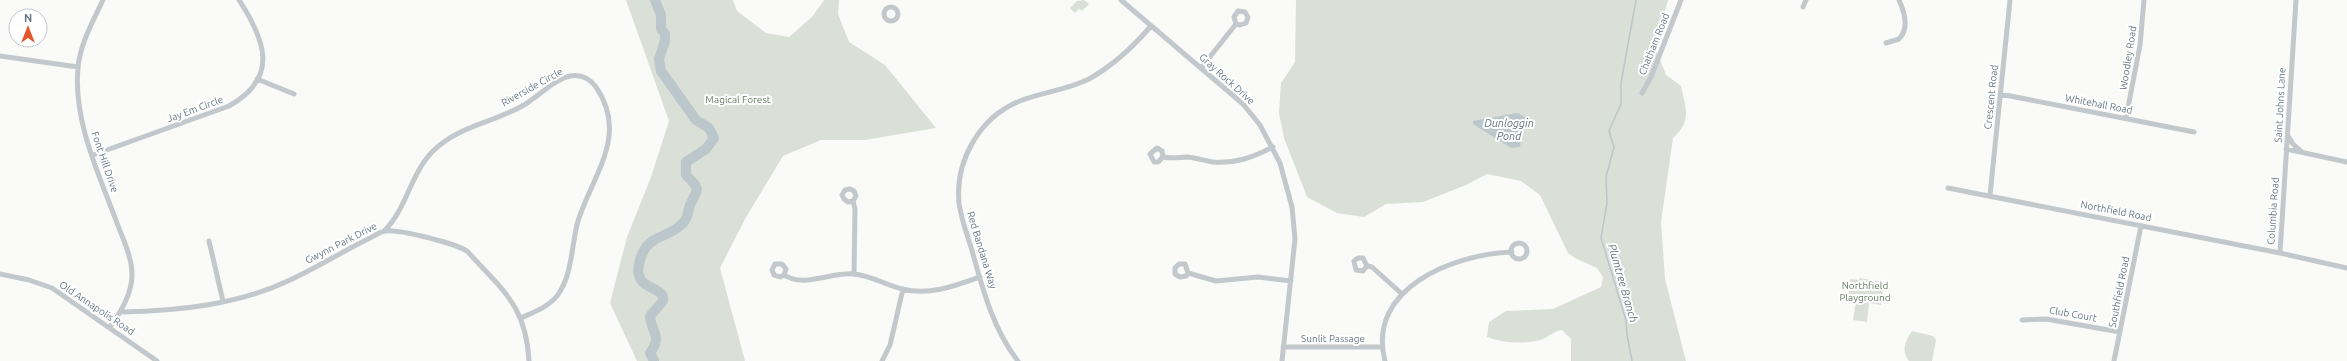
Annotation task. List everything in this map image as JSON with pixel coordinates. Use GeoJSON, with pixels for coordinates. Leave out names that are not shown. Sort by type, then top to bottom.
{"type":"FeatureCollection","features":[{"type":"Feature","properties":{"kind":"street","name":"Font Hill Drive"},"geometry":{"type":"LineString","coordinates":[[103,0],[86,36],[78,67],[80,112],[93,155],[132,264],[132,284],[121,312],[110,327]]}},
{"type":"Feature","properties":{"kind":"street","name":"Jay Em Circle"},"geometry":{"type":"LineString","coordinates":[[93,155],[229,106],[246,94],[257,79],[263,58],[261,40],[253,22],[239,0]]}},
{"type":"Feature","properties":{"kind":"street"},"geometry":{"type":"LineString","coordinates":[[892,0],[892,7]]}},
{"type":"Feature","properties":{"kind":"street","name":"Gray Rock Drive"},"geometry":{"type":"LineString","coordinates":[[1121,0],[1243,104],[1260,125],[1273,147],[1285,176],[1292,207],[1295,239],[1282,361]]}},
{"type":"Feature","properties":{"kind":"street","name":"Chatham Road"},"geometry":{"type":"LineString","coordinates":[[1642,93],[1651,77],[1681,0]]}},
{"type":"Feature","properties":{"kind":"street"},"geometry":{"type":"LineString","coordinates":[[1803,7],[1806,0]]}},
{"type":"Feature","properties":{"kind":"street"},"geometry":{"type":"LineString","coordinates":[[1886,43],[1899,39],[1905,29],[1903,9],[1900,0]]}},
{"type":"Feature","properties":{"kind":"street","name":"Crescent Road"},"geometry":{"type":"LineString","coordinates":[[1990,195],[2010,0]]}},
{"type":"Feature","properties":{"kind":"street","name":"Woodley Road"},"geometry":{"type":"LineString","coordinates":[[2126,118],[2140,45],[2144,0]]}},
{"type":"Feature","properties":{"kind":"street","name":"Saint Johns Lane"},"geometry":{"type":"LineString","coordinates":[[2296,0],[2286,149],[2347,162]]}},
{"type":"Feature","properties":{"kind":"street"},"geometry":{"type":"LineString","coordinates":[[1201,68],[1236,24]]}},
{"type":"Feature","properties":{"kind":"street","name":"Red Bandana Way"},"geometry":{"type":"LineString","coordinates":[[1018,361],[996,324],[980,278],[961,214],[959,192],[963,164],[975,137],[994,116],[1010,106],[1029,98],[1077,84],[1099,73],[1124,55],[1151,26]]}},
{"type":"Feature","properties":{"kind":"street"},"geometry":{"type":"LineString","coordinates":[[0,56],[78,67]]}},
{"type":"Feature","properties":{"kind":"street","name":"Riverside Circle"},"geometry":{"type":"LineString","coordinates":[[384,231],[393,222],[424,162],[444,142],[471,126],[524,105],[566,77],[579,76],[585,78],[595,86],[606,106],[611,125],[608,146],[578,221],[569,268],[562,288],[550,303],[521,318]]}},
{"type":"Feature","properties":{"kind":"street"},"geometry":{"type":"LineString","coordinates":[[257,79],[294,94]]}},
{"type":"Feature","properties":{"kind":"street","name":"Whitehall Road"},"geometry":{"type":"LineString","coordinates":[[2000,94],[2194,132]]}},
{"type":"Feature","properties":{"kind":"street"},"geometry":{"type":"LineString","coordinates":[[2287,133],[2293,144],[2303,152]]}},
{"type":"Feature","properties":{"kind":"street"},"geometry":{"type":"LineString","coordinates":[[1163,157],[1232,162],[1249,159],[1273,147]]}},
{"type":"Feature","properties":{"kind":"street","name":"Columbia Road"},"geometry":{"type":"LineString","coordinates":[[2286,149],[2280,253],[2347,268]]}},
{"type":"Feature","properties":{"kind":"street","name":"Northfield Road"},"geometry":{"type":"LineString","coordinates":[[1948,188],[1990,195],[2280,253]]}},
{"type":"Feature","properties":{"kind":"street"},"geometry":{"type":"LineString","coordinates":[[852,201],[855,214],[854,274]]}},
{"type":"Feature","properties":{"kind":"street","name":"Southfield Road"},"geometry":{"type":"LineString","coordinates":[[2114,361],[2141,226]]}},
{"type":"Feature","properties":{"kind":"street","name":"Gwynn Park Drive"},"geometry":{"type":"LineString","coordinates":[[121,312],[170,311],[223,301],[256,292],[290,280],[384,231],[442,240],[459,246],[467,251],[507,296],[521,318],[526,330],[529,361]]}},
{"type":"Feature","properties":{"kind":"street"},"geometry":{"type":"LineString","coordinates":[[210,241],[223,301]]}},
{"type":"Feature","properties":{"kind":"street"},"geometry":{"type":"LineString","coordinates":[[1385,361],[1382,347],[1387,320],[1402,294],[1420,279],[1459,261],[1484,254],[1512,252]]}},
{"type":"Feature","properties":{"kind":"street"},"geometry":{"type":"LineString","coordinates":[[1367,266],[1375,269],[1402,294]]}},
{"type":"Feature","properties":{"kind":"street"},"geometry":{"type":"LineString","coordinates":[[1188,273],[1216,281],[1258,278],[1291,281]]}},
{"type":"Feature","properties":{"kind":"street","name":"Old Annapolis Road"},"geometry":{"type":"LineString","coordinates":[[0,274],[29,280],[52,288],[157,361]]}},
{"type":"Feature","properties":{"kind":"street"},"geometry":{"type":"LineString","coordinates":[[784,275],[796,280],[804,280],[833,275],[854,274],[903,290],[929,291],[980,278]]}},
{"type":"Feature","properties":{"kind":"street"},"geometry":{"type":"LineString","coordinates":[[882,361],[890,344],[903,290]]}},
{"type":"Feature","properties":{"kind":"street","name":"Club Court"},"geometry":{"type":"LineString","coordinates":[[2022,320],[2046,319],[2120,332]]}},
{"type":"Feature","properties":{"kind":"street","name":"Sunlit Passage"},"geometry":{"type":"LineString","coordinates":[[1283,347],[1382,347]]}},
{"type":"Feature","properties":{"kind":"green space","name":"Magical Forest"},"geometry":{"type":"Polygon","coordinates":[[[626,0],[733,0],[737,11],[766,33],[789,37],[812,17],[824,0],[839,0],[838,14],[849,42],[885,65],[936,128],[865,140],[821,140],[783,156],[745,219],[720,268],[745,361],[637,361],[610,303],[627,237],[651,177],[669,121],[626,0]]]}},
{"type":"Feature","properties":{"kind":"green space"},"geometry":{"type":"Polygon","coordinates":[[[1084,0],[1089,4],[1082,11],[1079,9],[1075,13],[1070,8],[1077,1],[1084,0]]]}},
{"type":"Feature","properties":{"kind":"green space"},"geometry":{"type":"Polygon","coordinates":[[[1296,0],[1668,0],[1655,47],[1666,75],[1681,86],[1685,102],[1686,115],[1683,126],[1673,138],[1661,222],[1665,279],[1686,361],[1571,361],[1571,339],[1562,330],[1554,332],[1537,341],[1522,343],[1507,342],[1487,337],[1489,322],[1506,311],[1553,309],[1601,287],[1603,277],[1597,268],[1568,253],[1540,195],[1521,181],[1487,174],[1466,185],[1423,202],[1386,204],[1364,217],[1337,213],[1307,197],[1284,138],[1279,113],[1281,83],[1295,62],[1296,0]]]}},
{"type":"Feature","properties":{"kind":"green space","name":"Northfield Playground"},"geometry":{"type":"Polygon","coordinates":[[[1859,278],[1884,282],[1881,305],[1869,303],[1867,322],[1853,320],[1856,301],[1848,299],[1850,279],[1859,280],[1859,278]]]}},
{"type":"Feature","properties":{"kind":"green space"},"geometry":{"type":"Polygon","coordinates":[[[1912,331],[1933,336],[1936,340],[1932,361],[1909,361],[1905,354],[1905,346],[1907,338],[1912,331]]]}},
{"type":"Feature","properties":{"kind":"water","name":"Dunloggin Pond"},"geometry":{"type":"Polygon","coordinates":[[[1517,113],[1525,117],[1520,147],[1511,148],[1473,124],[1473,121],[1517,113]]]}},
{"type":"Feature","properties":{"kind":"waterway"},"geometry":{"type":"LineString","coordinates":[[654,361],[650,353],[654,347],[656,338],[650,316],[663,301],[663,296],[646,285],[640,279],[638,271],[640,260],[643,251],[648,245],[676,229],[686,219],[697,188],[686,175],[686,162],[706,149],[714,138],[709,128],[696,120],[661,71],[659,59],[665,41],[665,34],[661,29],[661,15],[655,0]]}},
{"type":"Feature","properties":{"kind":"waterway","name":"Plumtree Branch"},"geometry":{"type":"LineString","coordinates":[[1632,361],[1626,320],[1601,238],[1607,203],[1606,177],[1614,147],[1609,131],[1621,104],[1621,83],[1636,0]]}}]}
